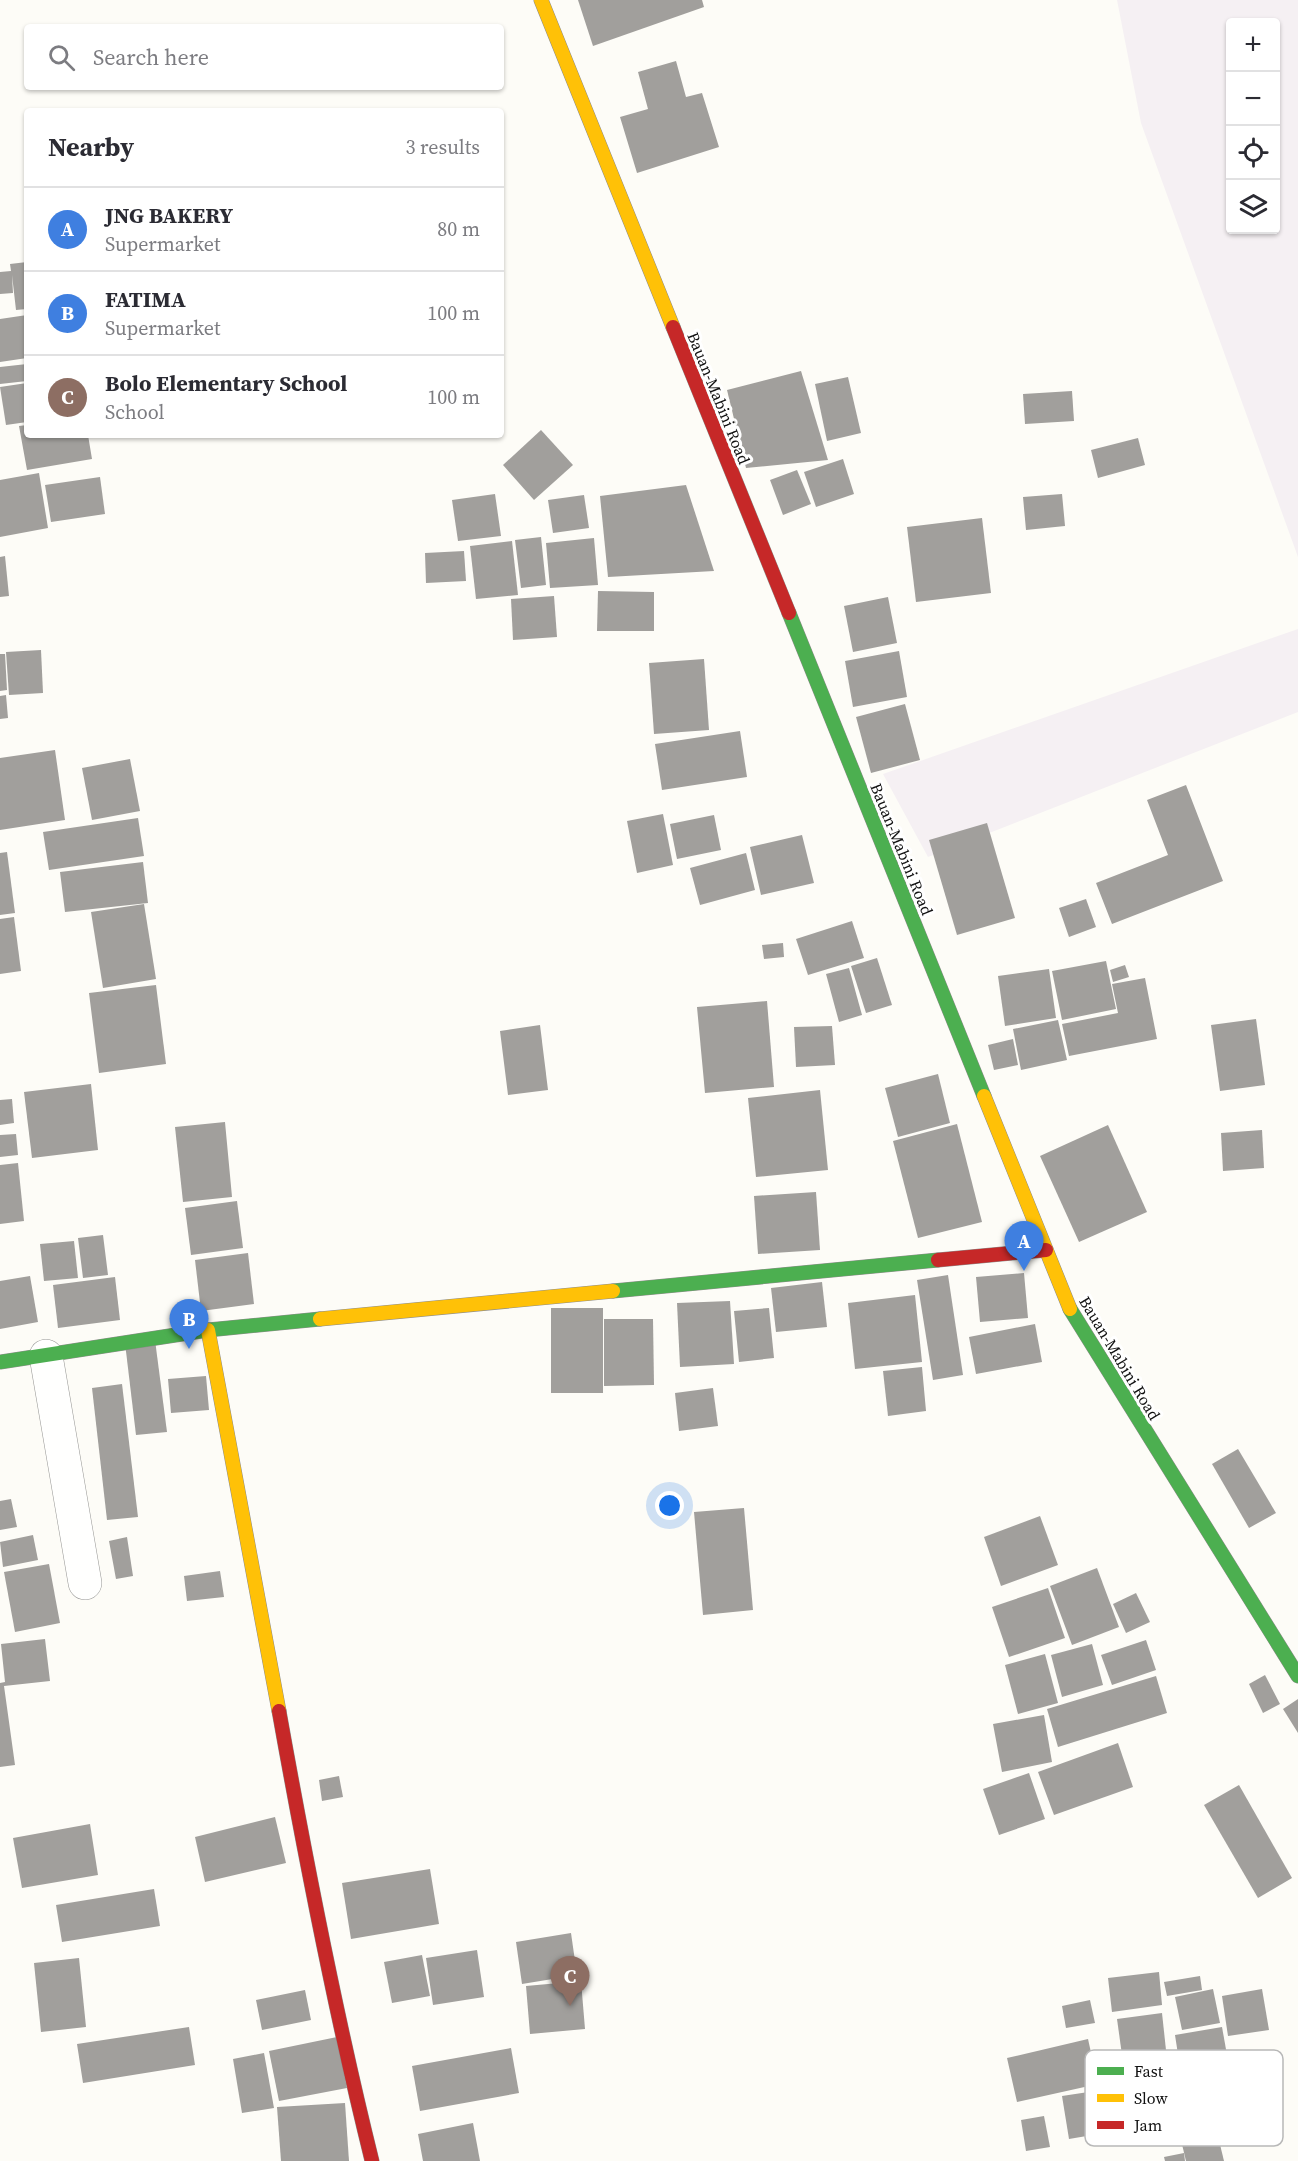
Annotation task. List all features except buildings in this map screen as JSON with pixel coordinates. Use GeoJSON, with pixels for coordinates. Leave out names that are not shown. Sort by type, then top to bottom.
{"type":"FeatureCollection","features":[{"type":"Feature","properties":{"kind":"street","name":"Bauan-Mabini Road"},"geometry":{"type":"LineString","coordinates":[[541,0],[1073,1316],[1298,1676]]}},
{"type":"Feature","properties":{"kind":"street"},"geometry":{"type":"LineString","coordinates":[[0,1362],[208,1330],[1046,1250]]}},
{"type":"Feature","properties":{"kind":"street"},"geometry":{"type":"LineString","coordinates":[[208,1330],[308,1870],[352,2084],[372,2161]]}},
{"type":"Feature","properties":{"kind":"street"},"geometry":{"type":"LineString","coordinates":[[46,1356],[85,1583]]}},
{"type":"Feature","properties":{"kind":"shaded area"},"geometry":{"type":"Polygon","coordinates":[[[1117,0],[1298,0],[1298,557],[1141,123],[1117,0]]]}},
{"type":"Feature","properties":{"kind":"shaded area"},"geometry":{"type":"Polygon","coordinates":[[[1298,629],[1298,712],[928,857],[883,774],[1298,629]]]}},
{"type":"Feature","properties":{"kind":"traffic: fast"},"geometry":{"type":"LineString","coordinates":[[789,613],[984,1096]]}},
{"type":"Feature","properties":{"kind":"traffic: fast"},"geometry":{"type":"LineString","coordinates":[[613,1291],[938,1260]]}},
{"type":"Feature","properties":{"kind":"traffic: fast"},"geometry":{"type":"LineString","coordinates":[[1070,1309],[1298,1676]]}},
{"type":"Feature","properties":{"kind":"traffic: fast"},"geometry":{"type":"LineString","coordinates":[[0,1362],[208,1330],[320,1319]]}},
{"type":"Feature","properties":{"kind":"traffic: slow"},"geometry":{"type":"LineString","coordinates":[[541,0],[673,327]]}},
{"type":"Feature","properties":{"kind":"traffic: slow"},"geometry":{"type":"LineString","coordinates":[[984,1096],[1070,1309]]}},
{"type":"Feature","properties":{"kind":"traffic: slow"},"geometry":{"type":"LineString","coordinates":[[320,1319],[613,1291]]}},
{"type":"Feature","properties":{"kind":"traffic: slow"},"geometry":{"type":"LineString","coordinates":[[208,1330],[279,1711]]}},
{"type":"Feature","properties":{"kind":"traffic: jam"},"geometry":{"type":"LineString","coordinates":[[673,327],[789,613]]}},
{"type":"Feature","properties":{"kind":"traffic: jam"},"geometry":{"type":"LineString","coordinates":[[938,1260],[1046,1250]]}},
{"type":"Feature","properties":{"kind":"traffic: jam"},"geometry":{"type":"LineString","coordinates":[[279,1711],[322,1937],[372,2161]]}},
{"type":"Feature","properties":{"kind":"place","name":"JNG BAKERY"},"geometry":{"type":"Point","coordinates":[1024,1271]}},
{"type":"Feature","properties":{"kind":"place","name":"FATIMA"},"geometry":{"type":"Point","coordinates":[189,1349]}},
{"type":"Feature","properties":{"kind":"place","name":"Bolo Elementary School"},"geometry":{"type":"Point","coordinates":[570,2006]}}]}
